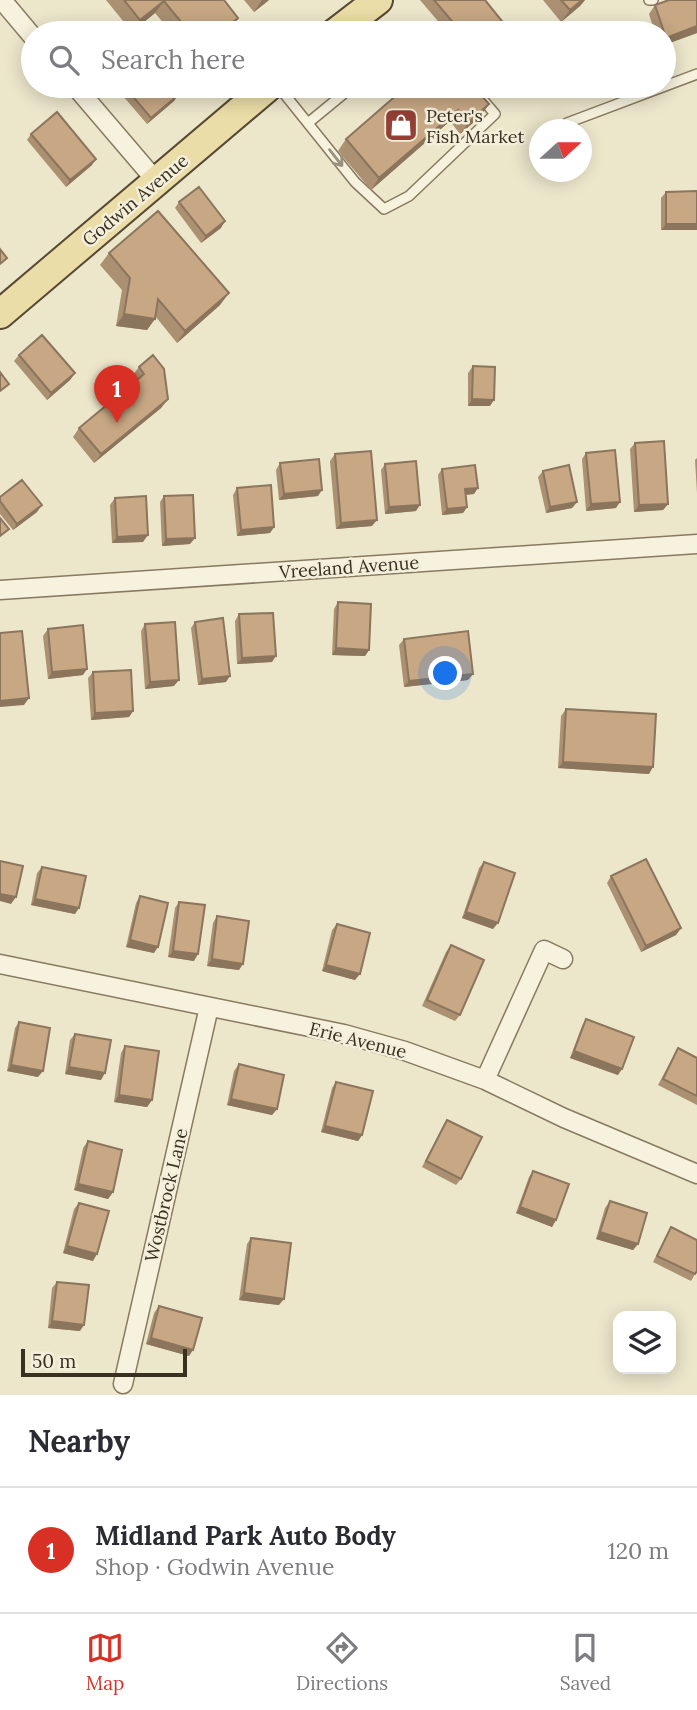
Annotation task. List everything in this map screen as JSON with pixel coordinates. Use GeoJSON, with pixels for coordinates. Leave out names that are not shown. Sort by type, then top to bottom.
{"type":"FeatureCollection","features":[{"type":"Feature","properties":{"kind":"main road"},"geometry":{"type":"LineString","coordinates":[[351,21],[378,0]]}},
{"type":"Feature","properties":{"kind":"main road","name":"Godwin Avenue"},"geometry":{"type":"LineString","coordinates":[[0,314],[255,98]]}},
{"type":"Feature","properties":{"kind":"street"},"geometry":{"type":"LineString","coordinates":[[2,0],[21,23]]}},
{"type":"Feature","properties":{"kind":"street"},"geometry":{"type":"LineString","coordinates":[[85,98],[157,182]]}},
{"type":"Feature","properties":{"kind":"street","name":"Vreeland Avenue"},"geometry":{"type":"LineString","coordinates":[[0,590],[697,544]]}},
{"type":"Feature","properties":{"kind":"street"},"geometry":{"type":"LineString","coordinates":[[485,1080],[544,950],[563,959]]}},
{"type":"Feature","properties":{"kind":"street","name":"Erie Avenue"},"geometry":{"type":"LineString","coordinates":[[0,964],[344,1034],[405,1051],[485,1080],[564,1118],[697,1174]]}},
{"type":"Feature","properties":{"kind":"street","name":"Wostbrock Lane"},"geometry":{"type":"LineString","coordinates":[[123,1384],[209,1007]]}},
{"type":"Feature","properties":{"kind":"lane"},"geometry":{"type":"LineString","coordinates":[[676,82],[697,74]]}},
{"type":"Feature","properties":{"kind":"lane"},"geometry":{"type":"LineString","coordinates":[[288,98],[355,182],[384,209],[409,196],[495,114],[481,98]]}},
{"type":"Feature","properties":{"kind":"lane"},"geometry":{"type":"LineString","coordinates":[[308,123],[338,98]]}},
{"type":"Feature","properties":{"kind":"lane"},"geometry":{"type":"LineString","coordinates":[[578,119],[633,98]]}},
{"type":"Feature","properties":{"kind":"building"},"geometry":{"type":"Polygon","coordinates":[[[124,0],[224,0],[238,18],[234,21],[180,21],[164,1],[140,20],[124,0]]]}},
{"type":"Feature","properties":{"kind":"building"},"geometry":{"type":"Polygon","coordinates":[[[434,0],[485,0],[502,21],[452,21],[434,0]]]}},
{"type":"Feature","properties":{"kind":"building"},"geometry":{"type":"Polygon","coordinates":[[[561,0],[582,0],[570,10],[561,0]]]}},
{"type":"Feature","properties":{"kind":"building"},"geometry":{"type":"Polygon","coordinates":[[[669,0],[697,0],[697,26],[676,34],[676,21],[660,21],[655,5],[669,0]]]}},
{"type":"Feature","properties":{"kind":"building"},"geometry":{"type":"Polygon","coordinates":[[[134,98],[174,98],[151,118],[134,98]]]}},
{"type":"Feature","properties":{"kind":"building"},"geometry":{"type":"Polygon","coordinates":[[[393,98],[484,98],[489,104],[469,122],[458,110],[379,178],[346,139],[393,98]]]}},
{"type":"Feature","properties":{"kind":"building"},"geometry":{"type":"Polygon","coordinates":[[[57,112],[96,159],[70,180],[31,134],[57,112]]]}},
{"type":"Feature","properties":{"kind":"building"},"geometry":{"type":"Polygon","coordinates":[[[199,187],[225,221],[206,236],[179,202],[199,187]]]}},
{"type":"Feature","properties":{"kind":"building"},"geometry":{"type":"Polygon","coordinates":[[[697,191],[697,224],[666,224],[666,192],[697,191]]]}},
{"type":"Feature","properties":{"kind":"building"},"geometry":{"type":"Polygon","coordinates":[[[158,211],[229,293],[185,331],[158,299],[155,319],[124,314],[130,278],[109,253],[158,211]]]}},
{"type":"Feature","properties":{"kind":"building"},"geometry":{"type":"Polygon","coordinates":[[[0,249],[7,258],[0,264],[0,249]]]}},
{"type":"Feature","properties":{"kind":"building"},"geometry":{"type":"Polygon","coordinates":[[[42,335],[75,373],[51,393],[19,355],[42,335]]]}},
{"type":"Feature","properties":{"kind":"building"},"geometry":{"type":"Polygon","coordinates":[[[153,355],[164,369],[168,399],[101,454],[79,428],[144,374],[139,367],[153,355]]]}},
{"type":"Feature","properties":{"kind":"building"},"geometry":{"type":"Polygon","coordinates":[[[473,366],[495,367],[494,400],[472,399],[473,366]]]}},
{"type":"Feature","properties":{"kind":"building"},"geometry":{"type":"Polygon","coordinates":[[[0,372],[9,384],[0,391],[0,372]]]}},
{"type":"Feature","properties":{"kind":"building"},"geometry":{"type":"Polygon","coordinates":[[[664,441],[668,504],[639,505],[635,443],[664,441]]]}},
{"type":"Feature","properties":{"kind":"building"},"geometry":{"type":"Polygon","coordinates":[[[615,450],[620,502],[591,504],[586,453],[615,450]]]}},
{"type":"Feature","properties":{"kind":"building"},"geometry":{"type":"Polygon","coordinates":[[[371,451],[377,520],[341,523],[335,454],[371,451]]]}},
{"type":"Feature","properties":{"kind":"building"},"geometry":{"type":"Polygon","coordinates":[[[319,459],[322,490],[284,494],[280,463],[319,459]]]}},
{"type":"Feature","properties":{"kind":"building"},"geometry":{"type":"Polygon","coordinates":[[[416,461],[420,505],[389,507],[385,464],[416,461]]]}},
{"type":"Feature","properties":{"kind":"building"},"geometry":{"type":"Polygon","coordinates":[[[475,465],[478,488],[465,489],[467,507],[447,509],[442,469],[475,465]]]}},
{"type":"Feature","properties":{"kind":"building"},"geometry":{"type":"Polygon","coordinates":[[[569,465],[577,502],[550,507],[543,471],[569,465]]]}},
{"type":"Feature","properties":{"kind":"building"},"geometry":{"type":"Polygon","coordinates":[[[22,480],[42,505],[17,524],[0,501],[0,497],[22,480]]]}},
{"type":"Feature","properties":{"kind":"building"},"geometry":{"type":"Polygon","coordinates":[[[271,485],[274,527],[241,530],[237,488],[271,485]]]}},
{"type":"Feature","properties":{"kind":"building"},"geometry":{"type":"Polygon","coordinates":[[[193,495],[195,538],[166,539],[164,496],[193,495]]]}},
{"type":"Feature","properties":{"kind":"building"},"geometry":{"type":"Polygon","coordinates":[[[146,496],[148,535],[117,537],[115,498],[146,496]]]}},
{"type":"Feature","properties":{"kind":"building"},"geometry":{"type":"Polygon","coordinates":[[[0,518],[9,529],[0,536],[0,518]]]}},
{"type":"Feature","properties":{"kind":"building"},"geometry":{"type":"Polygon","coordinates":[[[338,602],[371,604],[369,650],[336,648],[338,602]]]}},
{"type":"Feature","properties":{"kind":"building"},"geometry":{"type":"Polygon","coordinates":[[[273,613],[276,656],[242,658],[239,614],[273,613]]]}},
{"type":"Feature","properties":{"kind":"building"},"geometry":{"type":"Polygon","coordinates":[[[223,618],[230,676],[202,679],[195,622],[223,618]]]}},
{"type":"Feature","properties":{"kind":"building"},"geometry":{"type":"Polygon","coordinates":[[[175,622],[179,680],[150,682],[145,624],[175,622]]]}},
{"type":"Feature","properties":{"kind":"building"},"geometry":{"type":"Polygon","coordinates":[[[83,625],[87,669],[52,672],[48,629],[83,625]]]}},
{"type":"Feature","properties":{"kind":"building"},"geometry":{"type":"Polygon","coordinates":[[[22,631],[29,698],[0,701],[0,633],[22,631]]]}},
{"type":"Feature","properties":{"kind":"building"},"geometry":{"type":"Polygon","coordinates":[[[468,631],[473,674],[409,681],[404,639],[468,631]]]}},
{"type":"Feature","properties":{"kind":"building"},"geometry":{"type":"Polygon","coordinates":[[[131,670],[133,711],[95,713],[93,672],[131,670]]]}},
{"type":"Feature","properties":{"kind":"building"},"geometry":{"type":"Polygon","coordinates":[[[566,709],[656,714],[653,767],[563,762],[566,709]]]}},
{"type":"Feature","properties":{"kind":"building"},"geometry":{"type":"Polygon","coordinates":[[[646,859],[681,928],[646,946],[611,876],[646,859]]]}},
{"type":"Feature","properties":{"kind":"building"},"geometry":{"type":"Polygon","coordinates":[[[0,861],[23,866],[16,897],[0,894],[0,861]]]}},
{"type":"Feature","properties":{"kind":"building"},"geometry":{"type":"Polygon","coordinates":[[[484,862],[515,873],[498,923],[466,912],[484,862]]]}},
{"type":"Feature","properties":{"kind":"building"},"geometry":{"type":"Polygon","coordinates":[[[42,867],[86,876],[79,908],[35,899],[42,867]]]}},
{"type":"Feature","properties":{"kind":"building"},"geometry":{"type":"Polygon","coordinates":[[[140,896],[168,903],[158,947],[130,940],[140,896]]]}},
{"type":"Feature","properties":{"kind":"building"},"geometry":{"type":"Polygon","coordinates":[[[179,902],[205,905],[198,954],[173,951],[179,902]]]}},
{"type":"Feature","properties":{"kind":"building"},"geometry":{"type":"Polygon","coordinates":[[[217,916],[249,921],[243,964],[212,959],[217,916]]]}},
{"type":"Feature","properties":{"kind":"building"},"geometry":{"type":"Polygon","coordinates":[[[337,924],[370,933],[360,974],[326,965],[337,924]]]}},
{"type":"Feature","properties":{"kind":"building"},"geometry":{"type":"Polygon","coordinates":[[[451,945],[484,960],[460,1015],[427,1000],[451,945]]]}},
{"type":"Feature","properties":{"kind":"building"},"geometry":{"type":"Polygon","coordinates":[[[586,1019],[634,1037],[622,1069],[574,1051],[586,1019]]]}},
{"type":"Feature","properties":{"kind":"building"},"geometry":{"type":"Polygon","coordinates":[[[19,1022],[50,1028],[43,1071],[11,1065],[19,1022]]]}},
{"type":"Feature","properties":{"kind":"building"},"geometry":{"type":"Polygon","coordinates":[[[75,1034],[111,1040],[105,1073],[69,1067],[75,1034]]]}},
{"type":"Feature","properties":{"kind":"building"},"geometry":{"type":"Polygon","coordinates":[[[125,1046],[159,1051],[152,1100],[119,1095],[125,1046]]]}},
{"type":"Feature","properties":{"kind":"building"},"geometry":{"type":"Polygon","coordinates":[[[678,1048],[697,1058],[697,1096],[663,1079],[678,1048]]]}},
{"type":"Feature","properties":{"kind":"building"},"geometry":{"type":"Polygon","coordinates":[[[239,1064],[284,1075],[277,1109],[231,1099],[239,1064]]]}},
{"type":"Feature","properties":{"kind":"building"},"geometry":{"type":"Polygon","coordinates":[[[336,1082],[373,1091],[362,1135],[325,1126],[336,1082]]]}},
{"type":"Feature","properties":{"kind":"building"},"geometry":{"type":"Polygon","coordinates":[[[447,1120],[482,1137],[461,1179],[426,1161],[447,1120]]]}},
{"type":"Feature","properties":{"kind":"building"},"geometry":{"type":"Polygon","coordinates":[[[88,1141],[122,1150],[113,1192],[78,1184],[88,1141]]]}},
{"type":"Feature","properties":{"kind":"building"},"geometry":{"type":"Polygon","coordinates":[[[533,1171],[569,1184],[556,1220],[520,1207],[533,1171]]]}},
{"type":"Feature","properties":{"kind":"building"},"geometry":{"type":"Polygon","coordinates":[[[610,1201],[647,1213],[638,1244],[600,1232],[610,1201]]]}},
{"type":"Feature","properties":{"kind":"building"},"geometry":{"type":"Polygon","coordinates":[[[79,1203],[109,1211],[97,1254],[67,1246],[79,1203]]]}},
{"type":"Feature","properties":{"kind":"building"},"geometry":{"type":"Polygon","coordinates":[[[671,1227],[697,1240],[695,1274],[657,1256],[671,1227]]]}},
{"type":"Feature","properties":{"kind":"building"},"geometry":{"type":"Polygon","coordinates":[[[251,1238],[291,1243],[284,1299],[244,1293],[251,1238]]]}},
{"type":"Feature","properties":{"kind":"building"},"geometry":{"type":"Polygon","coordinates":[[[57,1282],[89,1285],[84,1325],[52,1321],[57,1282]]]}},
{"type":"Feature","properties":{"kind":"building"},"geometry":{"type":"Polygon","coordinates":[[[159,1306],[202,1318],[193,1350],[151,1338],[159,1306]]]}},
{"type":"Feature","properties":{"kind":"place","name":"Peter's Fish Market"},"geometry":{"type":"Point","coordinates":[401,125]}},
{"type":"Feature","properties":{"kind":"place","name":"Midland Park Auto Body"},"geometry":{"type":"Point","coordinates":[117,423]}}]}
